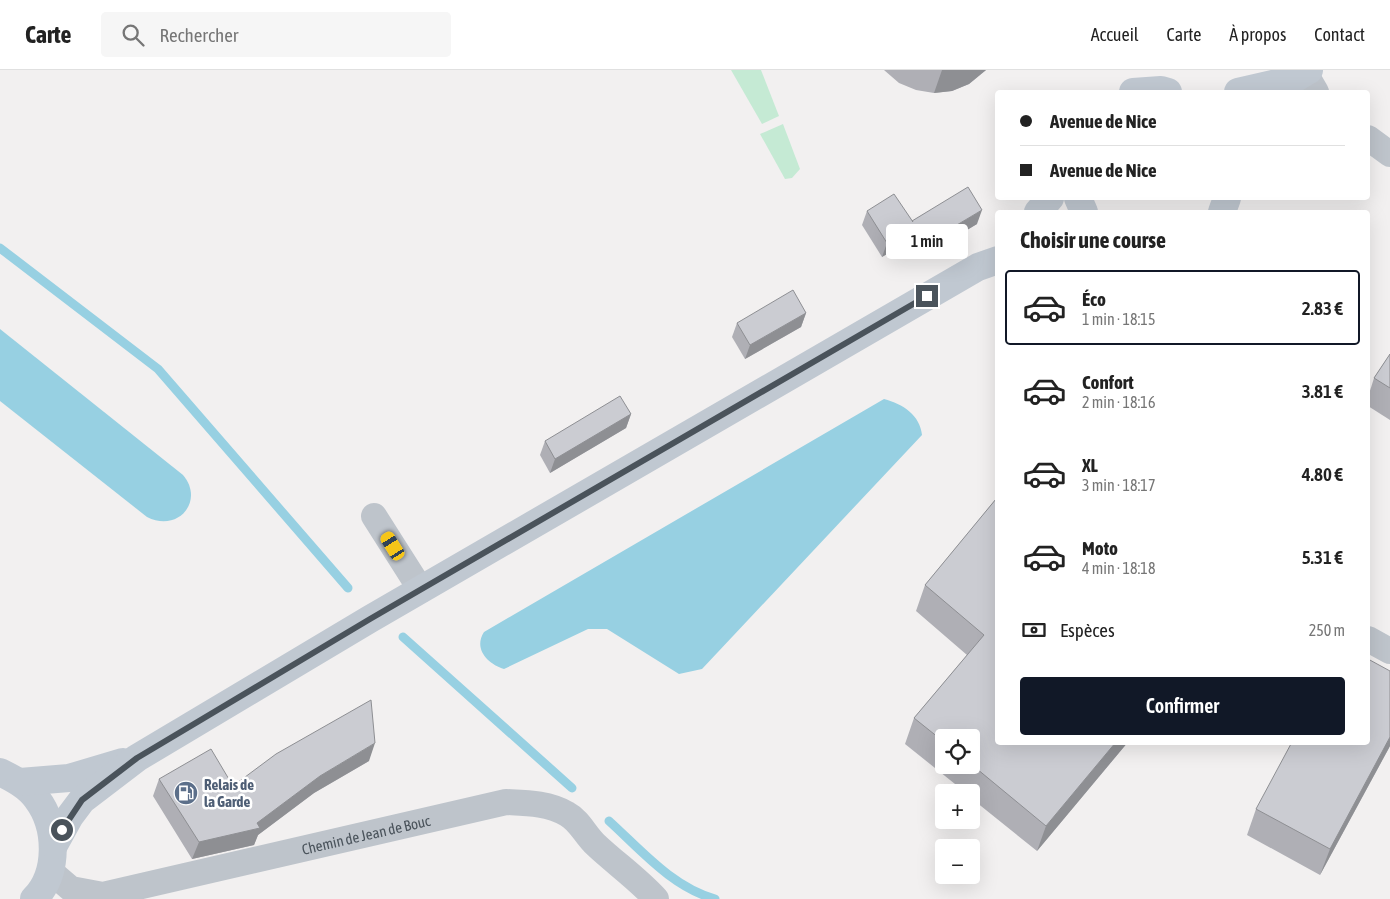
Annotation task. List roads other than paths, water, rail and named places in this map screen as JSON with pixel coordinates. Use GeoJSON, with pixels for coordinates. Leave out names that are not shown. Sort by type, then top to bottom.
{"type":"FeatureCollection","features":[{"type":"Feature","properties":{"kind":"main road"},"geometry":{"type":"LineString","coordinates":[[1250,90],[1302,81]]}},
{"type":"Feature","properties":{"kind":"main road"},"geometry":{"type":"LineString","coordinates":[[1040,210],[1048,200]]}},
{"type":"Feature","properties":{"kind":"main road"},"geometry":{"type":"LineString","coordinates":[[44,882],[70,816],[82,800],[137,758],[376,615],[991,258]]}},
{"type":"Feature","properties":{"kind":"main road"},"geometry":{"type":"LineString","coordinates":[[10,777],[69,778],[137,758]]}},
{"type":"Feature","properties":{"kind":"main road"},"geometry":{"type":"LineString","coordinates":[[10,777],[37,799],[49,821],[44,882]]}},
{"type":"Feature","properties":{"kind":"street"},"geometry":{"type":"LineString","coordinates":[[1370,139],[1390,154]]}},
{"type":"Feature","properties":{"kind":"street"},"geometry":{"type":"LineString","coordinates":[[374,516],[421,590]]}},
{"type":"Feature","properties":{"kind":"street"},"geometry":{"type":"LineString","coordinates":[[1370,640],[1390,651]]}},
{"type":"Feature","properties":{"kind":"street","name":"Chemin de Jean de Bouc"},"geometry":{"type":"LineString","coordinates":[[44,882],[103,895],[506,802],[538,804],[567,814],[584,828],[594,843],[643,884],[656,899]]}},
{"type":"Feature","properties":{"kind":"water"},"geometry":{"type":"Polygon","coordinates":[[[0,329],[183,475],[189,485],[191,495],[185,512],[178,518],[169,521],[158,521],[147,517],[0,401],[0,329]]]}},
{"type":"Feature","properties":{"kind":"water"},"geometry":{"type":"Polygon","coordinates":[[[884,399],[898,404],[909,411],[918,422],[922,435],[702,669],[679,674],[607,629],[588,629],[504,669],[493,664],[484,655],[480,644],[484,632],[884,399]]]}},
{"type":"Feature","properties":{"kind":"waterway"},"geometry":{"type":"LineString","coordinates":[[0,248],[158,369],[348,588]]}},
{"type":"Feature","properties":{"kind":"waterway"},"geometry":{"type":"LineString","coordinates":[[403,637],[572,788]]}},
{"type":"Feature","properties":{"kind":"waterway"},"geometry":{"type":"LineString","coordinates":[[609,821],[671,877],[685,886],[715,899]]}},
{"type":"Feature","properties":{"kind":"place","name":"Relais de la Garde"},"geometry":{"type":"Point","coordinates":[186,793]}}]}
